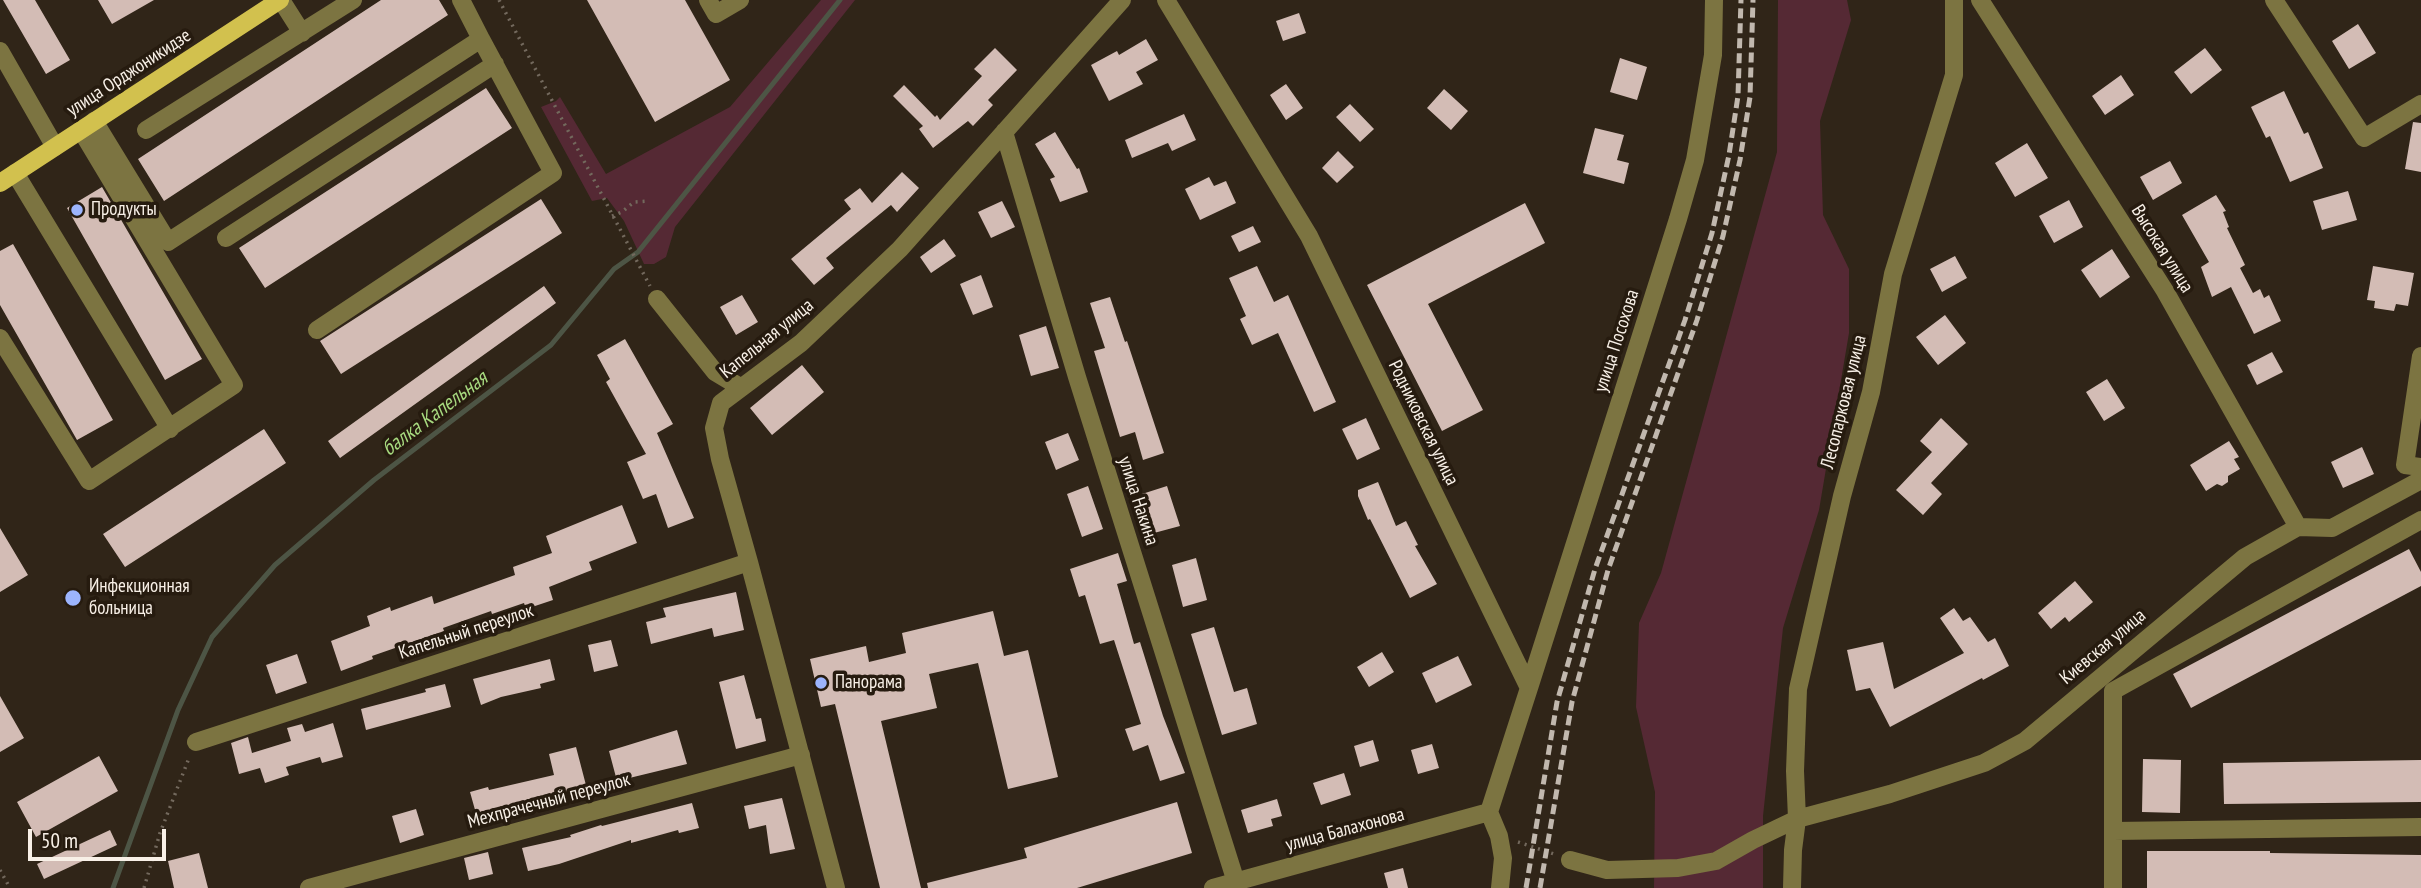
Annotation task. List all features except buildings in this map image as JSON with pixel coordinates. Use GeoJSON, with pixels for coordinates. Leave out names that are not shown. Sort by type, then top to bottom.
{"type":"FeatureCollection","features":[{"type":"Feature","properties":{"kind":"main road","name":"улица Орджоникидзе"},"geometry":{"type":"LineString","coordinates":[[7,178],[281,0]]}},
{"type":"Feature","properties":{"kind":"street"},"geometry":{"type":"LineString","coordinates":[[281,0],[302,33]]}},
{"type":"Feature","properties":{"kind":"street"},"geometry":{"type":"LineString","coordinates":[[146,130],[353,0]]}},
{"type":"Feature","properties":{"kind":"street"},"geometry":{"type":"LineString","coordinates":[[317,330],[554,173],[460,0]]}},
{"type":"Feature","properties":{"kind":"street"},"geometry":{"type":"LineString","coordinates":[[708,0],[716,14],[740,0]]}},
{"type":"Feature","properties":{"kind":"street","name":"Капельная улица"},"geometry":{"type":"LineString","coordinates":[[836,888],[720,459],[714,428],[721,404],[740,387],[802,343],[890,259],[1122,0]]}},
{"type":"Feature","properties":{"kind":"street","name":"Родниковская улица"},"geometry":{"type":"LineString","coordinates":[[1166,0],[1309,236],[1529,688]]}},
{"type":"Feature","properties":{"kind":"street","name":"улица Посохова"},"geometry":{"type":"LineString","coordinates":[[1529,688],[1695,160],[1713,55],[1714,0]]}},
{"type":"Feature","properties":{"kind":"street","name":"Лесопарковая улица"},"geometry":{"type":"LineString","coordinates":[[1792,888],[1797,819],[1795,771],[1798,689],[1842,496],[1871,392],[1893,274],[1954,75],[1954,0]]}},
{"type":"Feature","properties":{"kind":"street","name":"Высокая улица"},"geometry":{"type":"LineString","coordinates":[[1980,0],[2165,291],[2298,527]]}},
{"type":"Feature","properties":{"kind":"street"},"geometry":{"type":"LineString","coordinates":[[2274,0],[2364,138],[2421,104]]}},
{"type":"Feature","properties":{"kind":"street"},"geometry":{"type":"LineString","coordinates":[[87,125],[168,242],[481,38]]}},
{"type":"Feature","properties":{"kind":"street"},"geometry":{"type":"LineString","coordinates":[[1,54],[55,146]]}},
{"type":"Feature","properties":{"kind":"street"},"geometry":{"type":"LineString","coordinates":[[226,238],[495,64]]}},
{"type":"Feature","properties":{"kind":"street"},"geometry":{"type":"LineString","coordinates":[[0,338],[89,481],[234,385],[87,125]]}},
{"type":"Feature","properties":{"kind":"street","name":"улица Накина"},"geometry":{"type":"LineString","coordinates":[[1004,132],[1077,377],[1236,881]]}},
{"type":"Feature","properties":{"kind":"street"},"geometry":{"type":"LineString","coordinates":[[7,178],[170,429]]}},
{"type":"Feature","properties":{"kind":"street"},"geometry":{"type":"LineString","coordinates":[[657,299],[715,372],[740,387]]}},
{"type":"Feature","properties":{"kind":"street"},"geometry":{"type":"LineString","coordinates":[[2413,466],[2421,356]]}},
{"type":"Feature","properties":{"kind":"street","name":"Киевская улица"},"geometry":{"type":"LineString","coordinates":[[1570,860],[1607,870],[1678,868],[1716,862],[1797,819],[1890,794],[1983,763],[2025,741],[2245,556],[2298,527],[2332,528],[2421,480]]}},
{"type":"Feature","properties":{"kind":"street"},"geometry":{"type":"LineString","coordinates":[[2113,888],[2113,691],[2421,520]]}},
{"type":"Feature","properties":{"kind":"street","name":"Капельный переулок"},"geometry":{"type":"LineString","coordinates":[[196,741],[749,562]]}},
{"type":"Feature","properties":{"kind":"street"},"geometry":{"type":"LineString","coordinates":[[1500,888],[1503,859],[1499,836],[1489,811],[1529,688]]}},
{"type":"Feature","properties":{"kind":"street","name":"Мехпрачечный переулок"},"geometry":{"type":"LineString","coordinates":[[309,888],[800,755]]}},
{"type":"Feature","properties":{"kind":"street","name":"улица Балахонова"},"geometry":{"type":"LineString","coordinates":[[1213,888],[1489,811]]}},
{"type":"Feature","properties":{"kind":"street"},"geometry":{"type":"LineString","coordinates":[[2113,831],[2421,827]]}},
{"type":"Feature","properties":{"kind":"path"},"geometry":{"type":"LineString","coordinates":[[499,0],[643,275]]}},
{"type":"Feature","properties":{"kind":"path"},"geometry":{"type":"LineString","coordinates":[[611,216],[622,212],[634,202],[649,201]]}},
{"type":"Feature","properties":{"kind":"path"},"geometry":{"type":"LineString","coordinates":[[144,888],[160,833],[196,741]]}},
{"type":"Feature","properties":{"kind":"path"},"geometry":{"type":"LineString","coordinates":[[1499,836],[1570,860]]}},
{"type":"Feature","properties":{"kind":"path"},"geometry":{"type":"LineString","coordinates":[[0,870],[10,888]]}},
{"type":"Feature","properties":{"kind":"shaded area"},"geometry":{"type":"Polygon","coordinates":[[[821,0],[855,0],[675,227],[666,257],[654,264],[644,264],[624,221],[607,198],[592,201],[541,107],[560,97],[606,174],[730,107],[821,0]]]}},
{"type":"Feature","properties":{"kind":"shaded area"},"geometry":{"type":"Polygon","coordinates":[[[1778,0],[1847,0],[1851,20],[1820,121],[1823,215],[1849,269],[1849,333],[1819,510],[1783,628],[1763,816],[1763,888],[1654,888],[1655,792],[1636,707],[1639,623],[1661,573],[1777,152],[1778,0]]]}},
{"type":"Feature","properties":{"kind":"waterway","name":"балка Капельная"},"geometry":{"type":"LineString","coordinates":[[113,888],[178,710],[212,637],[275,565],[374,480],[551,345],[614,269],[638,252],[840,0]]}},
{"type":"Feature","properties":{"kind":"railway"},"geometry":{"type":"LineString","coordinates":[[1526,888],[1557,702],[1595,569],[1685,320],[1712,233],[1729,155],[1738,96],[1741,0]]}},
{"type":"Feature","properties":{"kind":"railway"},"geometry":{"type":"LineString","coordinates":[[1540,888],[1572,702],[1608,570],[1697,320],[1723,236],[1740,160],[1750,97],[1753,0]]}},
{"type":"Feature","properties":{"kind":"place","name":"Продукты"},"geometry":{"type":"Point","coordinates":[77,210]}},
{"type":"Feature","properties":{"kind":"place","name":"Инфекционная больница"},"geometry":{"type":"Point","coordinates":[73,598]}},
{"type":"Feature","properties":{"kind":"place","name":"Панорама"},"geometry":{"type":"Point","coordinates":[821,683]}}]}
